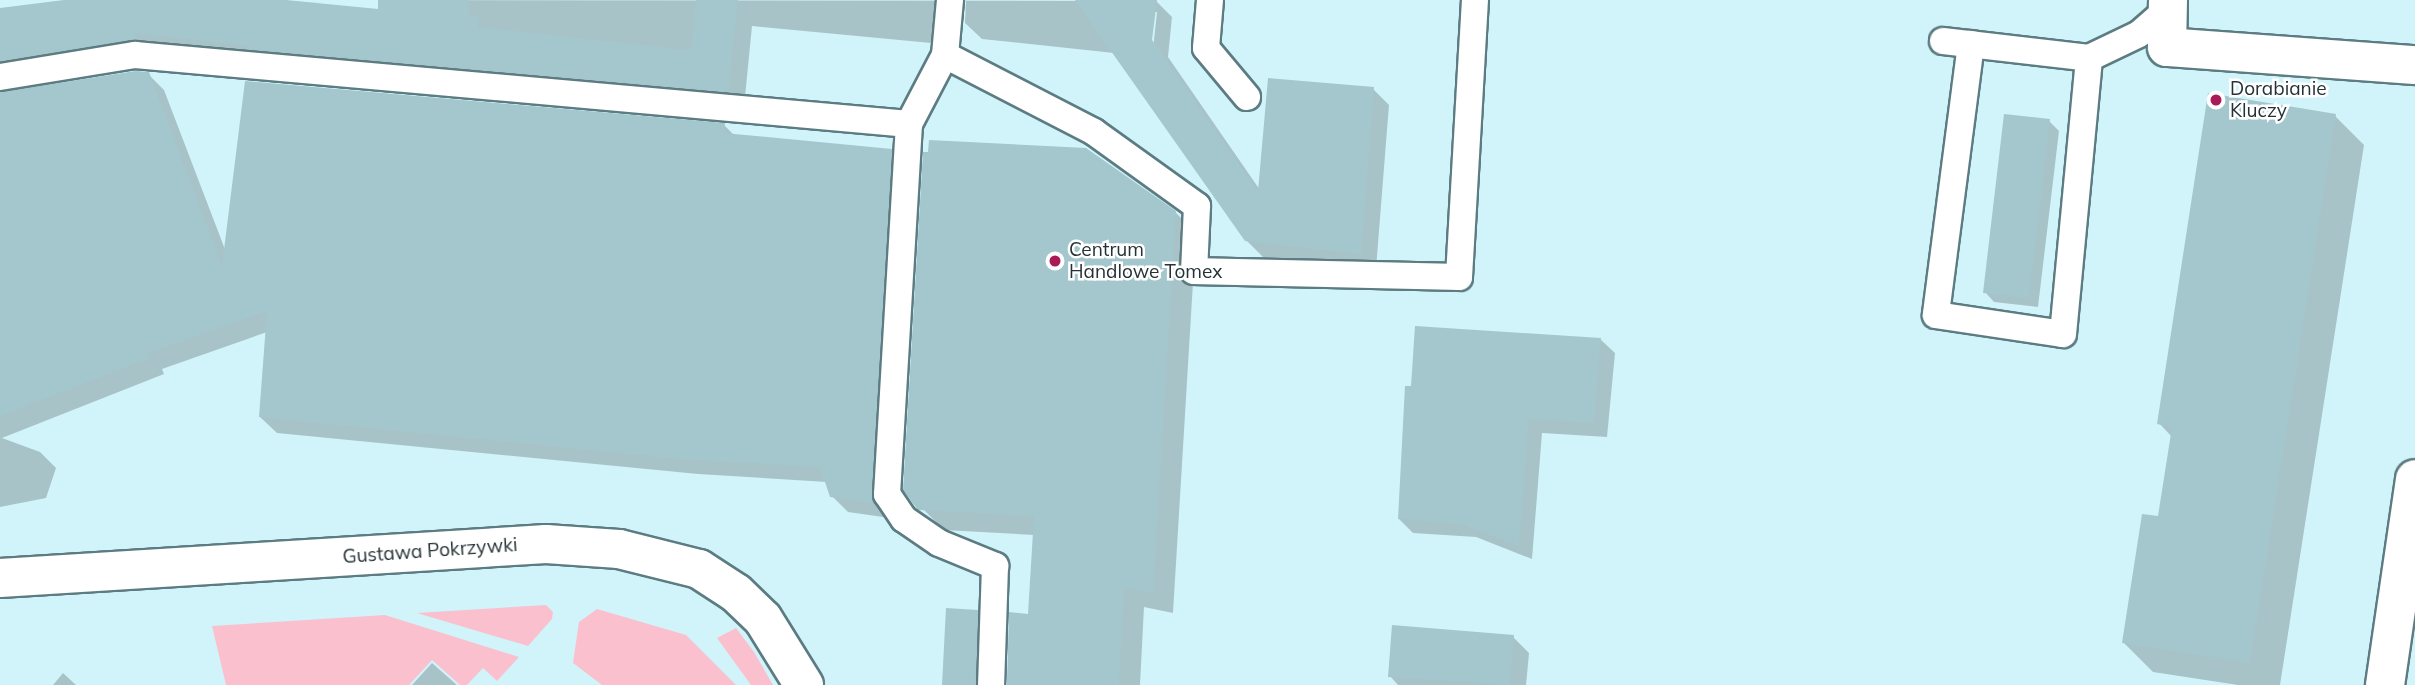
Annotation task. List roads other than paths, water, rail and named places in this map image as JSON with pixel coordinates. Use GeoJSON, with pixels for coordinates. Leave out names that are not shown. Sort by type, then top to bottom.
{"type":"FeatureCollection","features":[{"type":"Feature","properties":{"kind":"street"},"geometry":{"type":"LineString","coordinates":[[2168,4],[2168,47],[2415,65]]}},
{"type":"Feature","properties":{"kind":"street"},"geometry":{"type":"LineString","coordinates":[[2385,685],[2415,479]]}},
{"type":"Feature","properties":{"kind":"street","name":"Gustawa Pokrzywki"},"geometry":{"type":"LineString","coordinates":[[0,578],[546,544],[619,549],[699,569],[736,593],[763,619],[804,685]]}},
{"type":"Feature","properties":{"kind":"lane"},"geometry":{"type":"LineString","coordinates":[[950,0],[945,55],[909,124],[887,494],[904,519],[939,543],[995,566],[991,685]]}},
{"type":"Feature","properties":{"kind":"lane"},"geometry":{"type":"LineString","coordinates":[[1210,0],[1206,48],[1247,97]]}},
{"type":"Feature","properties":{"kind":"lane"},"geometry":{"type":"LineString","coordinates":[[945,55],[1094,132],[1198,206],[1194,271],[1459,277],[1475,0]]}},
{"type":"Feature","properties":{"kind":"lane"},"geometry":{"type":"LineString","coordinates":[[1942,41],[2090,58],[2139,34],[2168,4]]}},
{"type":"Feature","properties":{"kind":"lane"},"geometry":{"type":"LineString","coordinates":[[1971,44],[1936,315],[2063,334],[2090,58]]}},
{"type":"Feature","properties":{"kind":"lane"},"geometry":{"type":"LineString","coordinates":[[0,77],[135,54],[909,124]]}},
{"type":"Feature","properties":{"kind":"place","name":"Dorabianie Kluczy"},"geometry":{"type":"Point","coordinates":[2216,100]}},
{"type":"Feature","properties":{"kind":"place","name":"Centrum Handlowe Tomex"},"geometry":{"type":"Point","coordinates":[1055,261]}}]}
